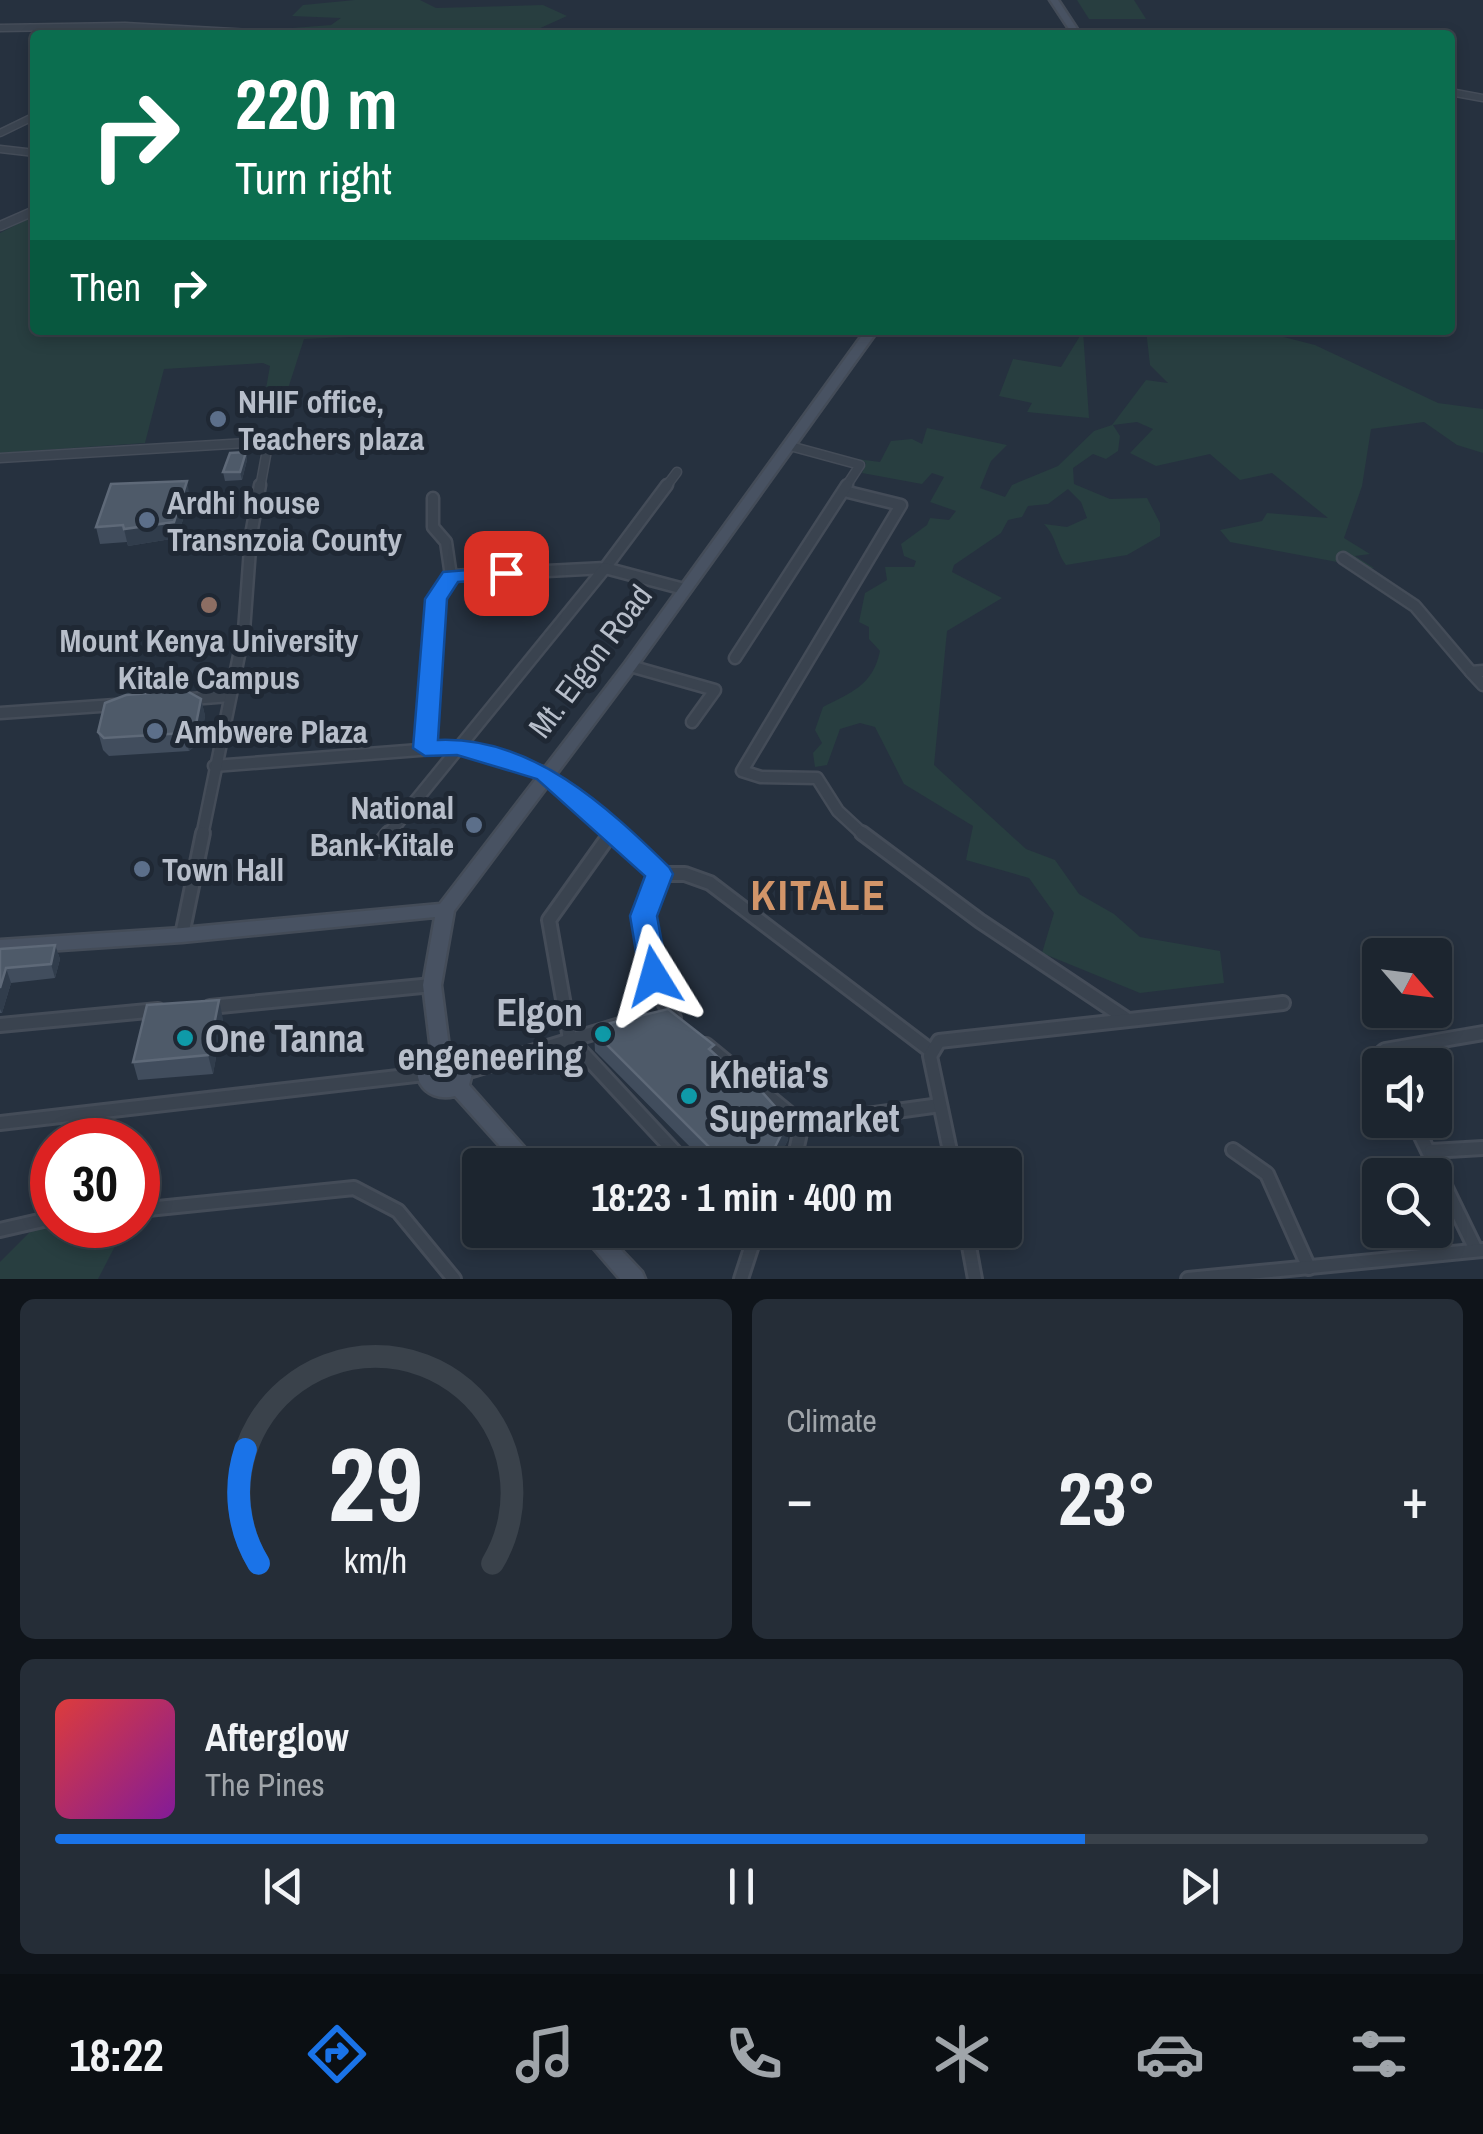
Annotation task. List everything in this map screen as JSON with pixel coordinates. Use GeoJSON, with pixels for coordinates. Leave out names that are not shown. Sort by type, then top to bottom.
{"type":"FeatureCollection","features":[{"type":"Feature","properties":{"kind":"street"},"geometry":{"type":"LineString","coordinates":[[1054,0],[1074,30]]}},
{"type":"Feature","properties":{"kind":"street"},"geometry":{"type":"LineString","coordinates":[[0,28],[214,30]]}},
{"type":"Feature","properties":{"kind":"street"},"geometry":{"type":"LineString","coordinates":[[1455,93],[1483,98]]}},
{"type":"Feature","properties":{"kind":"street"},"geometry":{"type":"LineString","coordinates":[[0,132],[30,118]]}},
{"type":"Feature","properties":{"kind":"street"},"geometry":{"type":"LineString","coordinates":[[0,149],[30,153]]}},
{"type":"Feature","properties":{"kind":"street"},"geometry":{"type":"LineString","coordinates":[[0,226],[30,213]]}},
{"type":"Feature","properties":{"kind":"street","name":"Mt. Elgon Road"},"geometry":{"type":"LineString","coordinates":[[441,1056],[432,984],[445,910],[630,666],[868,335]]}},
{"type":"Feature","properties":{"kind":"street"},"geometry":{"type":"LineString","coordinates":[[0,458],[264,446],[268,450],[251,535],[244,631],[182,935]]}},
{"type":"Feature","properties":{"kind":"street"},"geometry":{"type":"LineString","coordinates":[[736,658],[860,466],[856,461],[790,446]]}},
{"type":"Feature","properties":{"kind":"street"},"geometry":{"type":"LineString","coordinates":[[376,849],[605,568],[677,472]]}},
{"type":"Feature","properties":{"kind":"street"},"geometry":{"type":"LineString","coordinates":[[844,490],[901,505],[742,771],[757,779],[804,773],[816,778],[827,801],[882,849],[970,916],[1125,1018]]}},
{"type":"Feature","properties":{"kind":"street"},"geometry":{"type":"LineString","coordinates":[[425,748],[436,599],[451,576],[446,542],[433,527],[433,498]]}},
{"type":"Feature","properties":{"kind":"street"},"geometry":{"type":"LineString","coordinates":[[1342,558],[1402,590],[1434,620],[1477,672],[1483,686]]}},
{"type":"Feature","properties":{"kind":"street"},"geometry":{"type":"LineString","coordinates":[[451,576],[605,568],[684,589]]}},
{"type":"Feature","properties":{"kind":"street"},"geometry":{"type":"LineString","coordinates":[[630,666],[715,690],[692,722]]}},
{"type":"Feature","properties":{"kind":"street"},"geometry":{"type":"LineString","coordinates":[[174,700],[230,696]]}},
{"type":"Feature","properties":{"kind":"street"},"geometry":{"type":"LineString","coordinates":[[0,713],[136,703]]}},
{"type":"Feature","properties":{"kind":"street"},"geometry":{"type":"LineString","coordinates":[[214,766],[458,747],[546,774],[660,874],[685,874],[710,883],[931,1051],[949,1148]]}},
{"type":"Feature","properties":{"kind":"street"},"geometry":{"type":"LineString","coordinates":[[612,832],[549,920],[570,1038],[671,1148]]}},
{"type":"Feature","properties":{"kind":"street"},"geometry":{"type":"LineString","coordinates":[[660,874],[643,916],[654,976],[667,1012],[682,1024]]}},
{"type":"Feature","properties":{"kind":"street"},"geometry":{"type":"LineString","coordinates":[[0,947],[182,935],[445,910]]}},
{"type":"Feature","properties":{"kind":"street"},"geometry":{"type":"LineString","coordinates":[[189,1008],[432,984]]}},
{"type":"Feature","properties":{"kind":"street"},"geometry":{"type":"LineString","coordinates":[[931,1051],[939,1041],[953,1038],[1283,1003]]}},
{"type":"Feature","properties":{"kind":"street"},"geometry":{"type":"LineString","coordinates":[[0,1024],[170,1009]]}},
{"type":"Feature","properties":{"kind":"street"},"geometry":{"type":"LineString","coordinates":[[650,1016],[667,1012]]}},
{"type":"Feature","properties":{"kind":"street"},"geometry":{"type":"LineString","coordinates":[[424,1074],[435,1088],[570,1038],[634,1021]]}},
{"type":"Feature","properties":{"kind":"street"},"geometry":{"type":"LineString","coordinates":[[1397,1048],[1483,1034]]}},
{"type":"Feature","properties":{"kind":"street"},"geometry":{"type":"LineString","coordinates":[[697,1037],[802,1124],[940,1104]]}},
{"type":"Feature","properties":{"kind":"street"},"geometry":{"type":"LineString","coordinates":[[424,1074],[427,1065],[441,1056],[460,1059],[462,1078],[517,1148]]}},
{"type":"Feature","properties":{"kind":"street"},"geometry":{"type":"LineString","coordinates":[[0,1123],[424,1074]]}},
{"type":"Feature","properties":{"kind":"street"},"geometry":{"type":"LineString","coordinates":[[797,1148],[802,1124]]}},
{"type":"Feature","properties":{"kind":"street"},"geometry":{"type":"LineString","coordinates":[[1188,1279],[1480,1250],[1424,1138]]}},
{"type":"Feature","properties":{"kind":"street"},"geometry":{"type":"LineString","coordinates":[[1432,1151],[1483,1148]]}},
{"type":"Feature","properties":{"kind":"street"},"geometry":{"type":"LineString","coordinates":[[1232,1150],[1267,1174],[1310,1268]]}},
{"type":"Feature","properties":{"kind":"street"},"geometry":{"type":"LineString","coordinates":[[160,1208],[334,1190],[371,1191],[395,1209],[454,1279]]}},
{"type":"Feature","properties":{"kind":"street"},"geometry":{"type":"LineString","coordinates":[[0,1230],[30,1223]]}},
{"type":"Feature","properties":{"kind":"street"},"geometry":{"type":"LineString","coordinates":[[606,1248],[634,1279]]}},
{"type":"Feature","properties":{"kind":"street"},"geometry":{"type":"LineString","coordinates":[[742,1279],[749,1248]]}},
{"type":"Feature","properties":{"kind":"street"},"geometry":{"type":"LineString","coordinates":[[970,1248],[976,1279]]}},
{"type":"Feature","properties":{"kind":"green space"},"geometry":{"type":"Polygon","coordinates":[[[420,0],[436,8],[543,5],[567,16],[536,30],[291,30],[331,25],[341,18],[292,16],[303,5],[420,0]]]}},
{"type":"Feature","properties":{"kind":"green space"},"geometry":{"type":"Polygon","coordinates":[[[1077,0],[1134,0],[1146,19],[1089,19],[1077,0]]]}},
{"type":"Feature","properties":{"kind":"green space"},"geometry":{"type":"Polygon","coordinates":[[[30,218],[30,335],[396,335],[304,339],[285,398],[264,400],[270,366],[263,363],[164,369],[145,443],[0,453],[0,233],[30,218]]]}},
{"type":"Feature","properties":{"kind":"green space"},"geometry":{"type":"Polygon","coordinates":[[[1083,335],[1089,418],[1027,412],[1032,403],[999,396],[1013,359],[1061,367],[1083,335]]]}},
{"type":"Feature","properties":{"kind":"green space"},"geometry":{"type":"Polygon","coordinates":[[[1147,335],[1276,335],[1315,345],[1438,403],[1483,409],[1483,453],[1457,445],[1424,422],[1371,429],[1362,486],[1344,538],[1370,554],[1355,556],[1374,568],[1359,571],[1348,564],[1230,542],[1220,530],[1262,521],[1267,513],[1328,518],[1272,473],[1240,480],[1210,454],[1156,466],[1130,453],[1153,429],[1137,422],[1113,425],[1120,436],[1118,451],[1106,459],[1093,454],[1073,468],[1074,484],[1110,499],[1147,498],[1160,523],[1160,536],[1127,555],[1066,565],[1044,524],[1067,527],[1087,518],[1081,502],[1068,489],[1048,504],[1028,506],[1022,517],[1008,520],[1001,533],[954,565],[952,572],[1002,598],[947,631],[934,765],[1026,849],[1055,860],[1079,894],[1114,914],[1140,937],[1220,951],[1224,983],[1140,993],[1042,953],[1054,913],[1029,878],[966,860],[973,826],[904,784],[875,727],[860,723],[840,729],[827,765],[815,767],[813,753],[822,743],[815,730],[823,707],[860,686],[877,663],[880,651],[869,639],[869,627],[859,622],[865,593],[887,580],[885,567],[914,567],[916,561],[904,556],[901,544],[927,525],[930,518],[949,520],[956,511],[930,502],[944,477],[932,473],[922,484],[862,473],[866,463],[857,459],[880,462],[891,441],[912,439],[922,444],[927,428],[1007,445],[991,461],[980,488],[1005,497],[1012,485],[1058,466],[1094,431],[1112,425],[1146,380],[1168,383],[1150,365],[1147,335]]]}},
{"type":"Feature","properties":{"kind":"green space"},"geometry":{"type":"Polygon","coordinates":[[[30,1232],[30,1248],[114,1248],[98,1279],[0,1279],[0,1262],[30,1232]]]}},
{"type":"Feature","properties":{"kind":"building"},"geometry":{"type":"Polygon","coordinates":[[[246,452],[240,472],[223,472],[230,453],[246,452]]]}},
{"type":"Feature","properties":{"kind":"building"},"geometry":{"type":"Polygon","coordinates":[[[187,481],[174,522],[124,529],[123,525],[96,527],[111,484],[187,481]]]}},
{"type":"Feature","properties":{"kind":"building"},"geometry":{"type":"Polygon","coordinates":[[[185,690],[201,699],[196,724],[185,733],[104,738],[98,732],[105,703],[126,695],[185,690]]]}},
{"type":"Feature","properties":{"kind":"building"},"geometry":{"type":"Polygon","coordinates":[[[55,945],[51,964],[6,968],[0,988],[0,949],[55,945]]]}},
{"type":"Feature","properties":{"kind":"building"},"geometry":{"type":"Polygon","coordinates":[[[219,1000],[208,1055],[133,1062],[147,1005],[219,1000]]]}},
{"type":"Feature","properties":{"kind":"building","name":"Khetia's Supermarket"},"geometry":{"type":"Polygon","coordinates":[[[668,1009],[714,1045],[709,1049],[742,1079],[747,1075],[788,1121],[774,1148],[710,1148],[594,1032],[612,1027],[610,1023],[668,1009]]]}},
{"type":"Feature","properties":{"kind":"place","name":"NHIF office, Teachers plaza"},"geometry":{"type":"Point","coordinates":[218,419]}},
{"type":"Feature","properties":{"kind":"place","name":"Ardhi house Transnzoia County"},"geometry":{"type":"Point","coordinates":[147,520]}},
{"type":"Feature","properties":{"kind":"place","name":"Mount Kenya University Kitale Campus"},"geometry":{"type":"Point","coordinates":[209,605]}},
{"type":"Feature","properties":{"kind":"place","name":"Ambwere Plaza"},"geometry":{"type":"Point","coordinates":[155,731]}},
{"type":"Feature","properties":{"kind":"place","name":"National Bank-Kitale"},"geometry":{"type":"Point","coordinates":[474,825]}},
{"type":"Feature","properties":{"kind":"place","name":"Town Hall"},"geometry":{"type":"Point","coordinates":[142,869]}},
{"type":"Feature","properties":{"kind":"place","name":"Elgon engeneering"},"geometry":{"type":"Point","coordinates":[603,1034]}},
{"type":"Feature","properties":{"kind":"place","name":"One Tanna"},"geometry":{"type":"Point","coordinates":[185,1038]}},
{"type":"Feature","properties":{"kind":"place","name":"Khetia's Supermarket"},"geometry":{"type":"Point","coordinates":[689,1096]}},
{"type":"Feature","properties":{"kind":"district","name":"KITALE"},"geometry":{"type":"Point","coordinates":[819,895]}},
{"type":"Feature","properties":{"kind":"route"},"geometry":{"type":"LineString","coordinates":[[506,573],[451,576],[436,599],[425,748],[458,747],[546,774],[639,853],[660,874],[643,916],[650,936],[654,976]]}}]}
